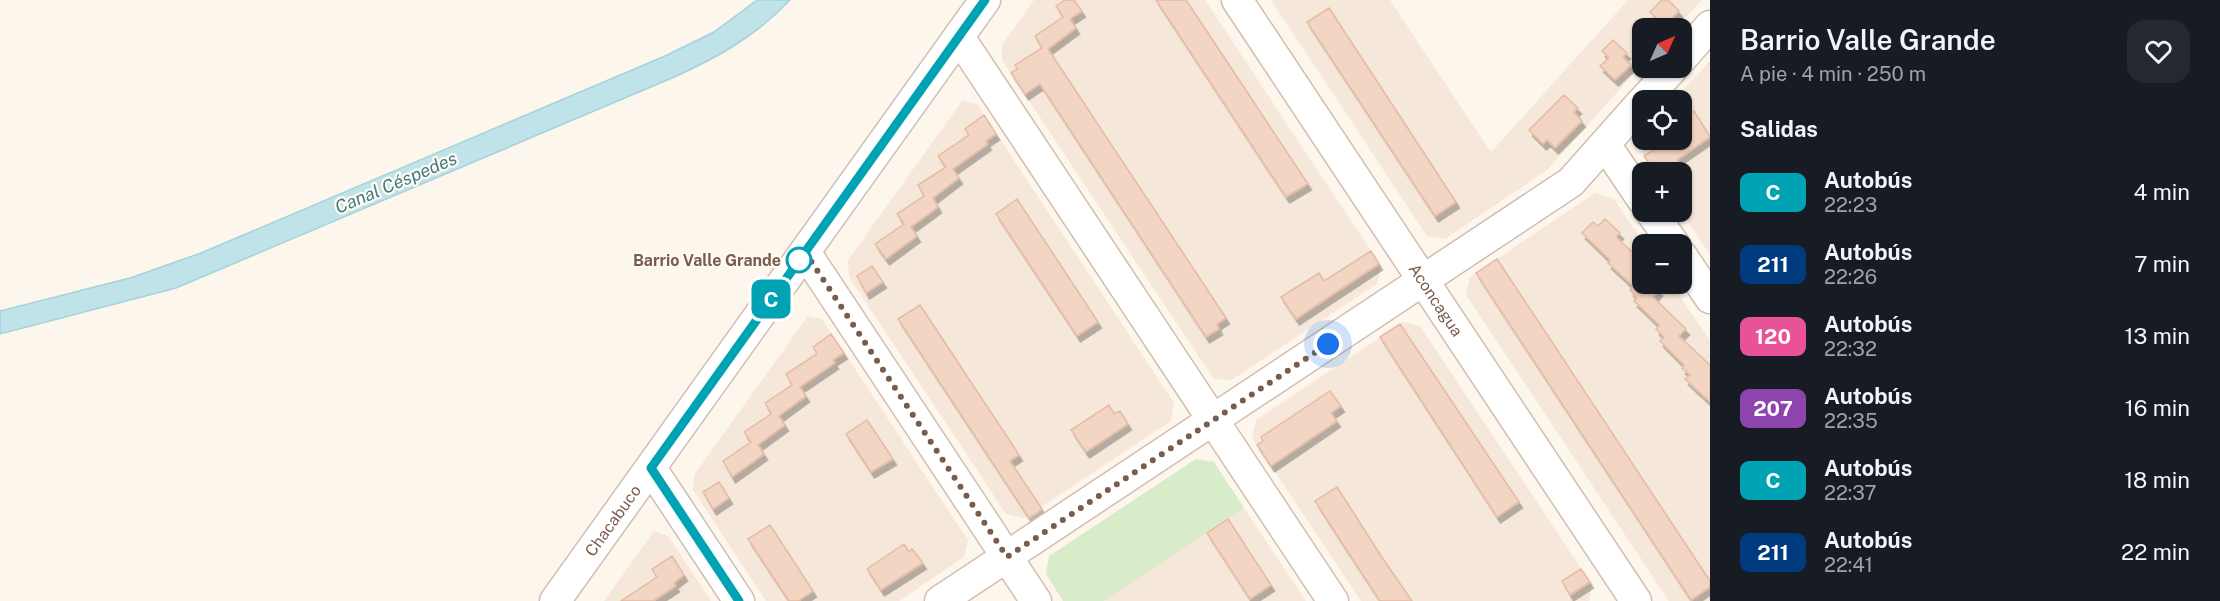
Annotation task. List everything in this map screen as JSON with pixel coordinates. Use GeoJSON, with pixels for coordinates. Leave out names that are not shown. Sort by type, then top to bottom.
{"type":"FeatureCollection","features":[{"type":"Feature","properties":{"kind":"street","name":"Chacabuco"},"geometry":{"type":"LineString","coordinates":[[555,601],[985,0]]}},
{"type":"Feature","properties":{"kind":"street","name":"Aconcagua"},"geometry":{"type":"LineString","coordinates":[[1237,0],[1634,600]]}},
{"type":"Feature","properties":{"kind":"street"},"geometry":{"type":"LineString","coordinates":[[1692,47],[1710,26]]}},
{"type":"Feature","properties":{"kind":"street"},"geometry":{"type":"LineString","coordinates":[[959,37],[1333,601]]}},
{"type":"Feature","properties":{"kind":"street"},"geometry":{"type":"LineString","coordinates":[[1653,90],[1664,78]]}},
{"type":"Feature","properties":{"kind":"street"},"geometry":{"type":"LineString","coordinates":[[940,601],[1571,182],[1632,113]]}},
{"type":"Feature","properties":{"kind":"street"},"geometry":{"type":"LineString","coordinates":[[1605,144],[1632,184]]}},
{"type":"Feature","properties":{"kind":"street"},"geometry":{"type":"LineString","coordinates":[[805,252],[1036,601]]}},
{"type":"Feature","properties":{"kind":"street"},"geometry":{"type":"LineString","coordinates":[[1692,271],[1710,298]]}},
{"type":"Feature","properties":{"kind":"street"},"geometry":{"type":"LineString","coordinates":[[651,468],[739,601]]}},
{"type":"Feature","properties":{"kind":"shaded area"},"geometry":{"type":"Polygon","coordinates":[[[1034,0],[1205,0],[1381,266],[1377,284],[1230,381],[1213,378],[1002,60],[1002,45],[1034,0]]]}},
{"type":"Feature","properties":{"kind":"shaded area"},"geometry":{"type":"Polygon","coordinates":[[[1271,0],[1390,0],[1491,152],[1628,0],[1702,0],[1685,18],[1632,18],[1632,76],[1547,170],[1445,239],[1427,236],[1271,0]]]}},
{"type":"Feature","properties":{"kind":"shaded area"},"geometry":{"type":"Polygon","coordinates":[[[1710,61],[1710,255],[1688,222],[1692,222],[1692,162],[1648,162],[1643,150],[1692,150],[1692,90],[1683,90],[1710,61]]]}},
{"type":"Feature","properties":{"kind":"shaded area"},"geometry":{"type":"Polygon","coordinates":[[[962,101],[977,104],[1174,403],[1171,421],[1024,518],[1006,514],[849,277],[848,260],[962,101]]]}},
{"type":"Feature","properties":{"kind":"shaded area"},"geometry":{"type":"Polygon","coordinates":[[[1595,193],[1613,198],[1638,234],[1632,234],[1632,294],[1678,294],[1710,340],[1710,601],[1669,601],[1466,295],[1470,277],[1595,193]]]}},
{"type":"Feature","properties":{"kind":"shaded area"},"geometry":{"type":"Polygon","coordinates":[[[808,316],[822,319],[968,540],[964,557],[899,601],[766,601],[693,490],[694,475],[808,316]]]}},
{"type":"Feature","properties":{"kind":"shaded area"},"geometry":{"type":"Polygon","coordinates":[[[1403,322],[1420,326],[1592,585],[1589,601],[1361,601],[1252,437],[1256,420],[1403,322]]]}},
{"type":"Feature","properties":{"kind":"shaded area"},"geometry":{"type":"Polygon","coordinates":[[[1244,508],[1306,601],[1104,601],[1244,508]]]}},
{"type":"Feature","properties":{"kind":"shaded area"},"geometry":{"type":"Polygon","coordinates":[[[654,531],[668,536],[711,601],[604,601],[654,531]]]}},
{"type":"Feature","properties":{"kind":"green space"},"geometry":{"type":"Polygon","coordinates":[[[1196,459],[1214,462],[1244,508],[1104,601],[1063,601],[1046,574],[1049,556],[1196,459]]]}},
{"type":"Feature","properties":{"kind":"water","name":"Canal Céspedes"},"geometry":{"type":"Polygon","coordinates":[[[757,0],[790,0],[764,25],[735,45],[672,78],[176,288],[0,334],[0,311],[130,278],[201,253],[665,56],[714,32],[757,0]]]}},
{"type":"Feature","properties":{"kind":"building"},"geometry":{"type":"Polygon","coordinates":[[[1065,0],[1074,0],[1082,11],[1070,19],[1076,28],[1048,49],[1226,318],[1217,324],[1219,329],[1206,337],[1040,84],[1025,94],[1011,73],[1017,69],[1015,65],[1042,48],[1035,36],[1063,17],[1056,6],[1065,0]]]}},
{"type":"Feature","properties":{"kind":"building"},"geometry":{"type":"Polygon","coordinates":[[[1156,0],[1186,0],[1308,184],[1286,197],[1156,0]]]}},
{"type":"Feature","properties":{"kind":"building"},"geometry":{"type":"Polygon","coordinates":[[[1662,0],[1668,0],[1679,11],[1672,18],[1656,18],[1650,12],[1662,0]]]}},
{"type":"Feature","properties":{"kind":"building"},"geometry":{"type":"Polygon","coordinates":[[[1329,8],[1456,202],[1435,216],[1307,22],[1329,8]]]}},
{"type":"Feature","properties":{"kind":"building"},"geometry":{"type":"Polygon","coordinates":[[[1613,40],[1627,53],[1623,57],[1631,65],[1615,80],[1600,66],[1609,58],[1602,51],[1613,40]]]}},
{"type":"Feature","properties":{"kind":"building"},"geometry":{"type":"Polygon","coordinates":[[[1564,95],[1578,108],[1574,112],[1582,121],[1555,148],[1547,140],[1543,144],[1529,130],[1564,95]]]}},
{"type":"Feature","properties":{"kind":"building"},"geometry":{"type":"Polygon","coordinates":[[[1694,111],[1710,137],[1692,150],[1692,112],[1694,111]]]}},
{"type":"Feature","properties":{"kind":"building"},"geometry":{"type":"Polygon","coordinates":[[[984,115],[996,134],[986,141],[988,144],[953,169],[959,178],[933,198],[938,207],[911,227],[917,236],[886,259],[875,244],[904,224],[897,214],[924,196],[918,185],[946,167],[938,156],[969,135],[965,129],[984,115]]]}},
{"type":"Feature","properties":{"kind":"building"},"geometry":{"type":"Polygon","coordinates":[[[1653,150],[1691,150],[1677,160],[1678,162],[1648,162],[1644,156],[1653,150]]]}},
{"type":"Feature","properties":{"kind":"building"},"geometry":{"type":"Polygon","coordinates":[[[1017,199],[1098,322],[1077,336],[996,214],[1017,199]]]}},
{"type":"Feature","properties":{"kind":"building"},"geometry":{"type":"Polygon","coordinates":[[[1605,219],[1620,233],[1616,237],[1632,252],[1632,285],[1608,263],[1610,260],[1582,233],[1593,222],[1598,226],[1605,219]]]}},
{"type":"Feature","properties":{"kind":"building"},"geometry":{"type":"Polygon","coordinates":[[[1371,251],[1379,264],[1296,319],[1281,297],[1319,273],[1324,281],[1371,251]]]}},
{"type":"Feature","properties":{"kind":"building"},"geometry":{"type":"Polygon","coordinates":[[[1497,259],[1710,581],[1710,587],[1691,600],[1476,273],[1497,259]]]}},
{"type":"Feature","properties":{"kind":"building"},"geometry":{"type":"Polygon","coordinates":[[[872,266],[883,282],[866,293],[857,276],[872,266]]]}},
{"type":"Feature","properties":{"kind":"building"},"geometry":{"type":"Polygon","coordinates":[[[1634,294],[1656,294],[1653,297],[1686,329],[1679,336],[1710,365],[1710,402],[1685,379],[1690,375],[1682,368],[1684,365],[1660,341],[1664,337],[1656,329],[1659,325],[1634,301],[1637,298],[1634,294]]]}},
{"type":"Feature","properties":{"kind":"building"},"geometry":{"type":"Polygon","coordinates":[[[920,305],[1019,455],[1010,461],[1042,509],[1029,518],[898,319],[920,305]]]}},
{"type":"Feature","properties":{"kind":"building"},"geometry":{"type":"Polygon","coordinates":[[[1400,324],[1519,502],[1497,517],[1380,337],[1400,324]]]}},
{"type":"Feature","properties":{"kind":"building"},"geometry":{"type":"Polygon","coordinates":[[[831,334],[844,353],[833,360],[835,363],[800,387],[806,396],[779,416],[785,425],[758,445],[764,454],[732,477],[723,461],[751,442],[744,432],[771,414],[765,403],[792,385],[786,374],[817,354],[813,347],[831,334]]]}},
{"type":"Feature","properties":{"kind":"building"},"geometry":{"type":"Polygon","coordinates":[[[1330,391],[1341,406],[1331,413],[1337,421],[1271,466],[1257,445],[1263,441],[1261,437],[1330,391]]]}},
{"type":"Feature","properties":{"kind":"building"},"geometry":{"type":"Polygon","coordinates":[[[1109,405],[1114,414],[1120,411],[1128,424],[1086,452],[1071,430],[1109,405]]]}},
{"type":"Feature","properties":{"kind":"building"},"geometry":{"type":"Polygon","coordinates":[[[867,420],[893,459],[871,472],[846,434],[867,420]]]}},
{"type":"Feature","properties":{"kind":"building"},"geometry":{"type":"Polygon","coordinates":[[[719,482],[729,498],[713,509],[703,492],[719,482]]]}},
{"type":"Feature","properties":{"kind":"building"},"geometry":{"type":"Polygon","coordinates":[[[1337,487],[1412,601],[1380,601],[1315,501],[1337,487]]]}},
{"type":"Feature","properties":{"kind":"building"},"geometry":{"type":"Polygon","coordinates":[[[1228,519],[1271,585],[1250,599],[1207,533],[1228,519]]]}},
{"type":"Feature","properties":{"kind":"building"},"geometry":{"type":"Polygon","coordinates":[[[770,525],[813,591],[798,601],[789,601],[748,539],[770,525]]]}},
{"type":"Feature","properties":{"kind":"building"},"geometry":{"type":"Polygon","coordinates":[[[904,544],[909,552],[912,549],[923,563],[881,590],[867,569],[904,544]]]}},
{"type":"Feature","properties":{"kind":"building"},"geometry":{"type":"Polygon","coordinates":[[[672,556],[684,575],[674,583],[676,586],[653,601],[621,601],[657,577],[652,569],[672,556]]]}},
{"type":"Feature","properties":{"kind":"building"},"geometry":{"type":"Polygon","coordinates":[[[1581,569],[1590,582],[1570,595],[1562,581],[1581,569]]]}},
{"type":"Feature","properties":{"kind":"bus line","name":"C"},"geometry":{"type":"LineString","coordinates":[[739,601],[651,468],[985,0]]}},
{"type":"Feature","properties":{"kind":"place","name":"Barrio Valle Grande"},"geometry":{"type":"Point","coordinates":[799,260]}},
{"type":"Feature","properties":{"kind":"route"},"geometry":{"type":"LineString","coordinates":[[799,260],[805,252],[1007,557],[1328,344]]}}]}
